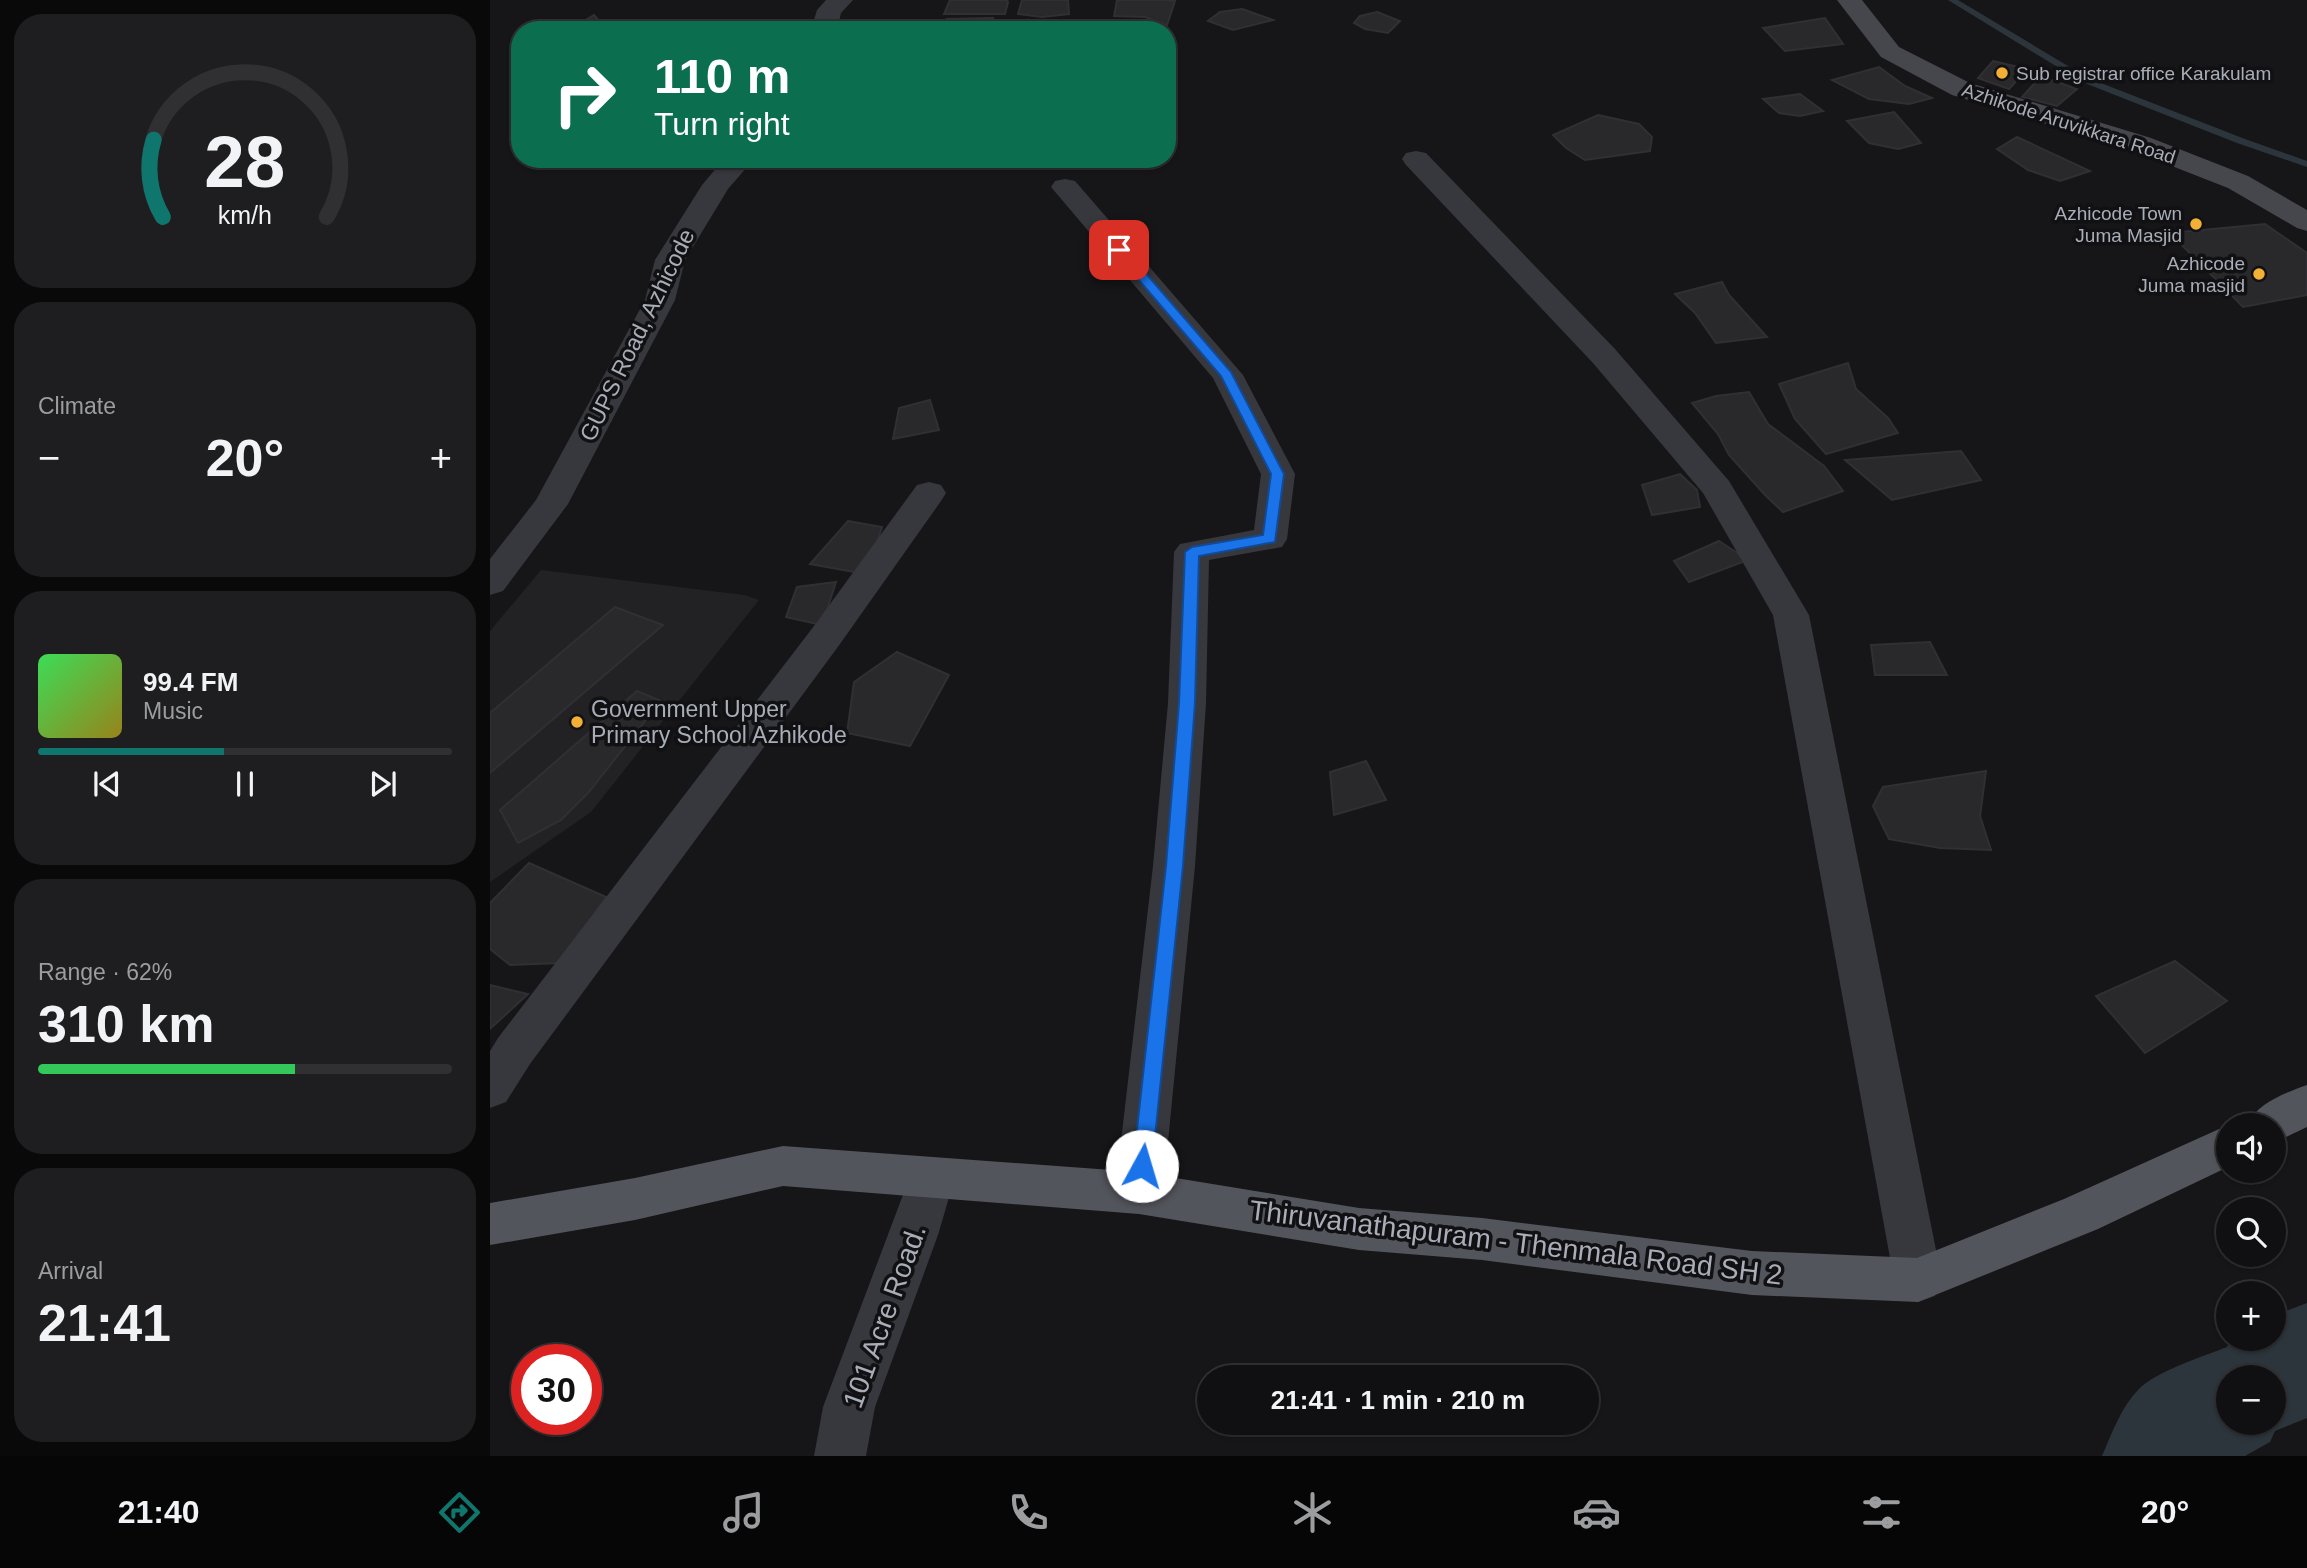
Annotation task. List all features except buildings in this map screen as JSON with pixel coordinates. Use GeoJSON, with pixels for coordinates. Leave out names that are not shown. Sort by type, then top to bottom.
{"type":"FeatureCollection","features":[{"type":"Feature","properties":{"kind":"main road"},"geometry":{"type":"LineString","coordinates":[[2286,1116],[2307,1104]]}},
{"type":"Feature","properties":{"kind":"main road","name":"Thiruvanathapuram - Thenmala Road SH 2"},"geometry":{"type":"LineString","coordinates":[[490,1224],[635,1199],[783,1166],[1139,1193],[1359,1229],[1482,1239],[1752,1273],[1919,1280],[2081,1214],[2216,1151]]}},
{"type":"Feature","properties":{"kind":"street"},"geometry":{"type":"LineString","coordinates":[[826,21],[829,10],[841,0]]}},
{"type":"Feature","properties":{"kind":"street","name":"Azhikode Aruvikkara Road"},"geometry":{"type":"LineString","coordinates":[[1849,0],[1890,52],[1961,89],[2141,144],[2238,183],[2307,222]]}},
{"type":"Feature","properties":{"kind":"street"},"geometry":{"type":"LineString","coordinates":[[1416,159],[1604,356],[1717,488],[1791,615],[1919,1280]]}},
{"type":"Feature","properties":{"kind":"street","name":"GUPS Road, Azhicode"},"geometry":{"type":"LineString","coordinates":[[490,583],[551,504],[660,300],[670,260],[716,185],[732,168]]}},
{"type":"Feature","properties":{"kind":"street"},"geometry":{"type":"LineString","coordinates":[[1065,187],[1227,375],[1278,474],[1269,539],[1192,552],[1187,703],[1174,866],[1139,1193]]}},
{"type":"Feature","properties":{"kind":"street"},"geometry":{"type":"LineString","coordinates":[[490,1090],[514,1051],[827,635],[929,493]]}},
{"type":"Feature","properties":{"kind":"street","name":"101 Acre Road."},"geometry":{"type":"LineString","coordinates":[[840,1456],[849,1407],[914,1234],[932,1177]]}},
{"type":"Feature","properties":{"kind":"shaded area","name":"Government Upper Primary School Azhikode"},"geometry":{"type":"Polygon","coordinates":[[[541,570],[744,595],[759,600],[591,812],[490,882],[490,631],[541,570]]]}},
{"type":"Feature","properties":{"kind":"waterway"},"geometry":{"type":"LineString","coordinates":[[1952,0],[2085,80],[2307,164]]}},
{"type":"Feature","properties":{"kind":"waterway"},"geometry":{"type":"LineString","coordinates":[[2286,1369],[2307,1357]]}},
{"type":"Feature","properties":{"kind":"waterway"},"geometry":{"type":"LineString","coordinates":[[2163,1456],[2182,1428],[2216,1409]]}},
{"type":"Feature","properties":{"kind":"place","name":"Sub registrar office Karakulam"},"geometry":{"type":"Point","coordinates":[2002,73]}},
{"type":"Feature","properties":{"kind":"place","name":"Azhicode Town Juma Masjid"},"geometry":{"type":"Point","coordinates":[2196,224]}},
{"type":"Feature","properties":{"kind":"place","name":"Azhicode Juma masjid"},"geometry":{"type":"Point","coordinates":[2259,274]}},
{"type":"Feature","properties":{"kind":"place","name":"Government Upper Primary School Azhikode"},"geometry":{"type":"Point","coordinates":[577,722]}},
{"type":"Feature","properties":{"kind":"route"},"geometry":{"type":"LineString","coordinates":[[1119,250],[1227,375],[1278,474],[1269,539],[1192,552],[1187,703],[1174,866],[1142,1166]]}}]}
